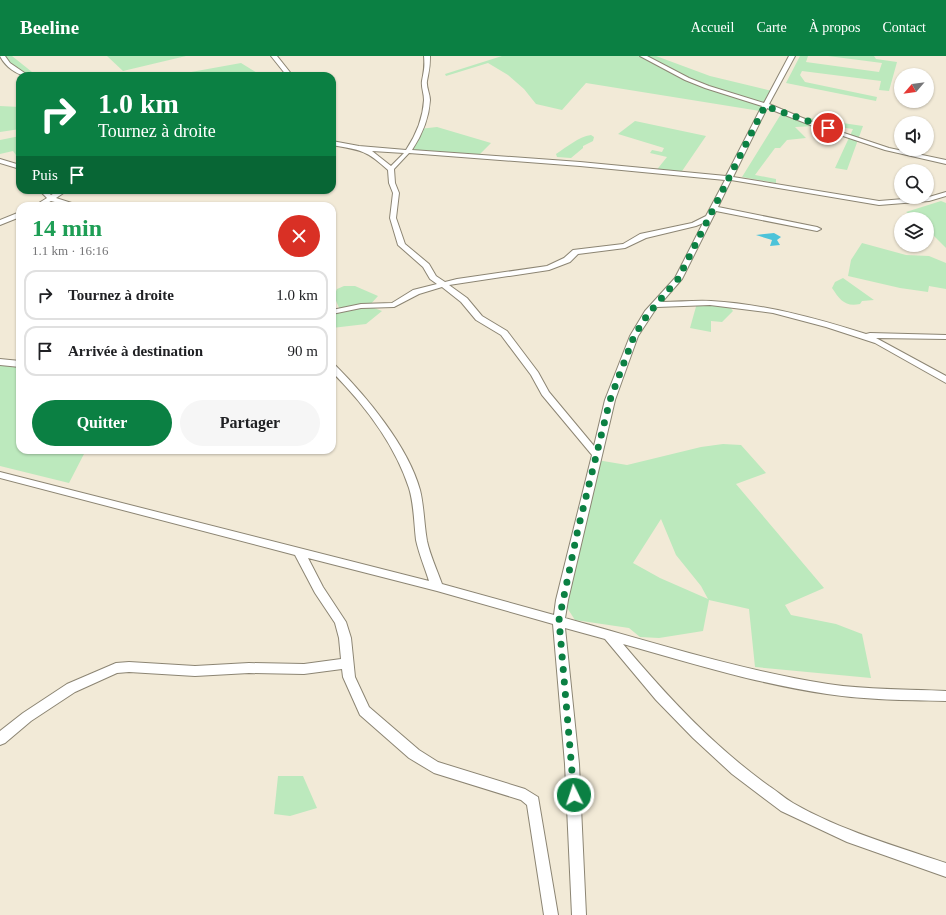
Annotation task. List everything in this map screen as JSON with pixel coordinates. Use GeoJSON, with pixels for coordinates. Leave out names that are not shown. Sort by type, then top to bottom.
{"type":"FeatureCollection","features":[{"type":"Feature","properties":{"kind":"street"},"geometry":{"type":"LineString","coordinates":[[2,56],[8,64],[20,72]]}},
{"type":"Feature","properties":{"kind":"street"},"geometry":{"type":"LineString","coordinates":[[274,56],[277,62],[287,69],[288,72]]}},
{"type":"Feature","properties":{"kind":"street"},"geometry":{"type":"LineString","coordinates":[[391,170],[404,157],[416,139],[425,116],[427,98],[424,82],[428,70],[427,56]]}},
{"type":"Feature","properties":{"kind":"street"},"geometry":{"type":"LineString","coordinates":[[643,56],[678,75],[707,87],[750,99],[765,106],[887,149],[946,162]]}},
{"type":"Feature","properties":{"kind":"street"},"geometry":{"type":"LineString","coordinates":[[580,915],[572,764],[559,620],[562,600],[596,454],[610,400],[634,336],[655,305],[672,288],[678,279],[765,106],[792,56]]}},
{"type":"Feature","properties":{"kind":"street"},"geometry":{"type":"LineString","coordinates":[[336,144],[359,148],[580,164],[729,178],[878,203],[929,199],[946,194]]}},
{"type":"Feature","properties":{"kind":"street"},"geometry":{"type":"LineString","coordinates":[[359,148],[376,155],[391,170],[392,183],[396,193],[393,218],[397,234],[402,245],[426,266],[433,277],[464,300],[479,318],[504,333],[535,374],[544,393],[596,454]]}},
{"type":"Feature","properties":{"kind":"street"},"geometry":{"type":"LineString","coordinates":[[0,161],[16,165]]}},
{"type":"Feature","properties":{"kind":"street"},"geometry":{"type":"LineString","coordinates":[[46,194],[52,199],[63,202]]}},
{"type":"Feature","properties":{"kind":"street"},"geometry":{"type":"LineString","coordinates":[[46,202],[59,194]]}},
{"type":"Feature","properties":{"kind":"street"},"geometry":{"type":"LineString","coordinates":[[336,311],[361,306],[394,305],[416,292],[471,278],[549,268],[567,260],[576,252],[625,246],[643,236],[694,225],[711,212],[817,229]]}},
{"type":"Feature","properties":{"kind":"street"},"geometry":{"type":"LineString","coordinates":[[0,223],[16,216]]}},
{"type":"Feature","properties":{"kind":"street"},"geometry":{"type":"LineString","coordinates":[[655,305],[710,303],[738,306],[787,315],[860,334],[878,341],[946,380]]}},
{"type":"Feature","properties":{"kind":"street"},"geometry":{"type":"LineString","coordinates":[[860,334],[905,337],[946,337]]}},
{"type":"Feature","properties":{"kind":"street"},"geometry":{"type":"LineString","coordinates":[[0,362],[16,364]]}},
{"type":"Feature","properties":{"kind":"street"},"geometry":{"type":"LineString","coordinates":[[336,371],[349,384],[382,426],[406,466],[414,490],[422,542],[437,587]]}},
{"type":"Feature","properties":{"kind":"street"},"geometry":{"type":"LineString","coordinates":[[0,475],[437,587],[738,671],[827,689],[861,693],[946,696]]}},
{"type":"Feature","properties":{"kind":"street"},"geometry":{"type":"LineString","coordinates":[[299,552],[319,590],[340,622],[345,638],[349,677],[364,710],[414,754],[434,767],[525,795],[532,802],[551,915]]}},
{"type":"Feature","properties":{"kind":"street"},"geometry":{"type":"LineString","coordinates":[[609,635],[642,676],[695,734],[747,778],[790,808],[885,850],[946,870]]}},
{"type":"Feature","properties":{"kind":"street"},"geometry":{"type":"LineString","coordinates":[[0,739],[27,717],[71,688],[116,668],[129,667],[195,672],[249,668],[304,669],[348,663]]}},
{"type":"Feature","properties":{"kind":"green space"},"geometry":{"type":"Polygon","coordinates":[[[2,56],[12,56],[32,72],[20,72],[9,64],[2,56]]]}},
{"type":"Feature","properties":{"kind":"green space"},"geometry":{"type":"Polygon","coordinates":[[[107,56],[186,56],[123,71],[107,56]]]}},
{"type":"Feature","properties":{"kind":"green space"},"geometry":{"type":"Polygon","coordinates":[[[502,56],[656,56],[710,76],[772,91],[760,111],[586,83],[562,110],[536,104],[524,89],[508,75],[488,63],[446,76],[445,74],[502,56]]]}},
{"type":"Feature","properties":{"kind":"green space"},"geometry":{"type":"Polygon","coordinates":[[[800,56],[808,56],[806,62],[879,72],[882,63],[828,56],[874,56],[876,59],[897,62],[895,68],[894,68],[889,91],[879,90],[881,81],[802,71],[800,75],[805,82],[877,97],[876,101],[786,83],[800,56]]]}},
{"type":"Feature","properties":{"kind":"green space"},"geometry":{"type":"Polygon","coordinates":[[[241,63],[256,72],[191,72],[241,63]]]}},
{"type":"Feature","properties":{"kind":"green space"},"geometry":{"type":"Polygon","coordinates":[[[0,106],[16,107],[16,130],[0,132],[0,106]]]}},
{"type":"Feature","properties":{"kind":"green space"},"geometry":{"type":"Polygon","coordinates":[[[781,114],[863,126],[847,170],[835,168],[853,129],[818,124],[815,126],[795,127],[806,138],[787,140],[780,148],[775,148],[755,175],[776,179],[776,183],[742,177],[781,114]]]}},
{"type":"Feature","properties":{"kind":"green space"},"geometry":{"type":"Polygon","coordinates":[[[635,121],[706,136],[680,174],[655,172],[667,157],[650,153],[652,150],[662,152],[664,148],[618,134],[635,121]]]}},
{"type":"Feature","properties":{"kind":"green space"},"geometry":{"type":"Polygon","coordinates":[[[437,127],[491,143],[478,156],[407,151],[419,129],[437,127]]]}},
{"type":"Feature","properties":{"kind":"green space"},"geometry":{"type":"Polygon","coordinates":[[[591,135],[594,137],[593,141],[583,146],[583,148],[571,158],[557,157],[556,154],[573,143],[591,135]]]}},
{"type":"Feature","properties":{"kind":"green space"},"geometry":{"type":"Polygon","coordinates":[[[16,137],[16,155],[13,151],[0,154],[0,140],[16,137]]]}},
{"type":"Feature","properties":{"kind":"green space"},"geometry":{"type":"Polygon","coordinates":[[[941,201],[946,203],[946,248],[934,236],[934,212],[906,212],[941,201]]]}},
{"type":"Feature","properties":{"kind":"green space"},"geometry":{"type":"Polygon","coordinates":[[[862,243],[906,255],[929,256],[946,263],[946,289],[929,286],[928,292],[900,288],[848,276],[851,260],[862,243]]]}},
{"type":"Feature","properties":{"kind":"green space"},"geometry":{"type":"Polygon","coordinates":[[[843,278],[874,300],[862,301],[860,304],[855,305],[843,302],[832,288],[835,282],[843,278]]]}},
{"type":"Feature","properties":{"kind":"green space"},"geometry":{"type":"Polygon","coordinates":[[[344,286],[355,286],[378,296],[369,306],[382,311],[366,324],[336,328],[336,311],[340,310],[336,301],[337,289],[344,286]]]}},
{"type":"Feature","properties":{"kind":"green space"},"geometry":{"type":"Polygon","coordinates":[[[697,303],[728,305],[733,311],[722,322],[711,321],[711,332],[690,328],[697,303]]]}},
{"type":"Feature","properties":{"kind":"green space"},"geometry":{"type":"Polygon","coordinates":[[[0,362],[16,364],[16,454],[84,454],[69,483],[0,466],[0,362]]]}},
{"type":"Feature","properties":{"kind":"green space"},"geometry":{"type":"Polygon","coordinates":[[[723,444],[741,445],[766,473],[736,484],[824,588],[785,605],[791,615],[836,624],[862,634],[871,678],[755,667],[749,609],[709,600],[703,631],[659,638],[640,637],[629,628],[575,620],[562,600],[597,460],[627,465],[701,447],[723,444]],[[661,519],[633,563],[660,578],[708,599],[701,586],[676,555],[661,519]]]}},
{"type":"Feature","properties":{"kind":"green space"},"geometry":{"type":"Polygon","coordinates":[[[278,776],[303,776],[317,808],[290,816],[274,814],[278,776]]]}},
{"type":"Feature","properties":{"kind":"water"},"geometry":{"type":"Polygon","coordinates":[[[774,233],[781,237],[777,240],[780,245],[770,246],[772,240],[756,235],[774,233]]]}},
{"type":"Feature","properties":{"kind":"route"},"geometry":{"type":"LineString","coordinates":[[574,795],[559,620],[578,529],[610,400],[634,336],[648,314],[672,288],[678,279],[765,106],[815,125],[828,128]]}}]}
